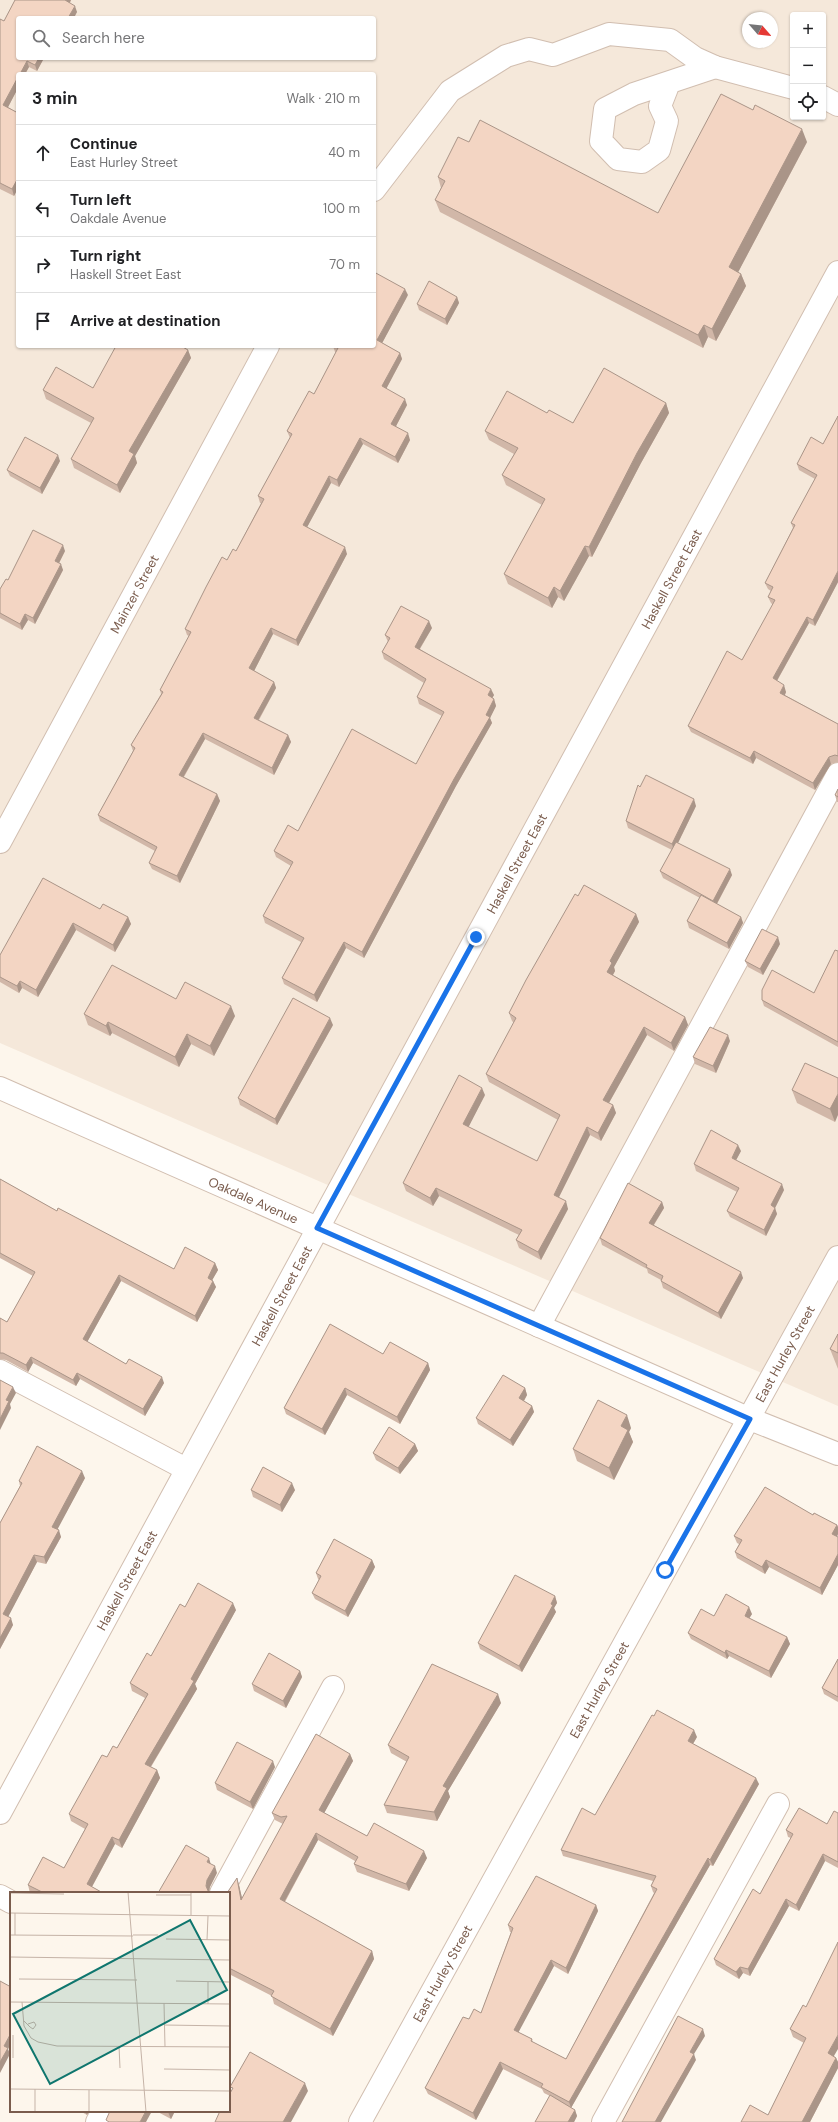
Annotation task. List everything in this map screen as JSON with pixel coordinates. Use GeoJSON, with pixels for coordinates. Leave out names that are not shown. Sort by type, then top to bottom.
{"type":"FeatureCollection","features":[{"type":"Feature","properties":{"kind":"street"},"geometry":{"type":"LineString","coordinates":[[376,187],[450,91],[506,56],[529,49],[553,55],[609,34],[670,40],[695,58],[715,67],[790,87]]}},
{"type":"Feature","properties":{"kind":"street"},"geometry":{"type":"LineString","coordinates":[[669,83],[715,67]]}},
{"type":"Feature","properties":{"kind":"street"},"geometry":{"type":"LineString","coordinates":[[826,99],[838,105]]}},
{"type":"Feature","properties":{"kind":"street","name":"Haskell Street East"},"geometry":{"type":"LineString","coordinates":[[0,1813],[838,272]]}},
{"type":"Feature","properties":{"kind":"street","name":"Mainzer Street"},"geometry":{"type":"LineString","coordinates":[[2,835],[267,348]]}},
{"type":"Feature","properties":{"kind":"street"},"geometry":{"type":"LineString","coordinates":[[539,1326],[838,774]]}},
{"type":"Feature","properties":{"kind":"street","name":"Oakdale Avenue"},"geometry":{"type":"LineString","coordinates":[[0,1088],[750,1419],[838,1454]]}},
{"type":"Feature","properties":{"kind":"street","name":"East Hurley Street"},"geometry":{"type":"LineString","coordinates":[[360,2122],[750,1419],[838,1257]]}},
{"type":"Feature","properties":{"kind":"street"},"geometry":{"type":"LineString","coordinates":[[0,1371],[186,1469]]}},
{"type":"Feature","properties":{"kind":"street"},"geometry":{"type":"LineString","coordinates":[[222,1892],[333,1687]]}},
{"type":"Feature","properties":{"kind":"street"},"geometry":{"type":"LineString","coordinates":[[603,2122],[778,1804]]}},
{"type":"Feature","properties":{"kind":"street"},"geometry":{"type":"LineString","coordinates":[[0,1896],[10,1901]]}},
{"type":"Feature","properties":{"kind":"street"},"geometry":{"type":"LineString","coordinates":[[97,2122],[102,2112]]}},
{"type":"Feature","properties":{"kind":"shaded area"},"geometry":{"type":"Polygon","coordinates":[[[0,0],[838,0],[838,1406],[0,1043],[0,0]]]}},
{"type":"Feature","properties":{"kind":"building"},"geometry":{"type":"Polygon","coordinates":[[[15,0],[65,0],[75,6],[69,16],[16,16],[16,60],[38,60],[35,65],[27,61],[21,72],[16,72],[16,81],[3,105],[16,112],[16,182],[12,189],[0,183],[0,19],[4,21],[15,0]]]}},
{"type":"Feature","properties":{"kind":"building"},"geometry":{"type":"Polygon","coordinates":[[[721,94],[753,110],[755,105],[802,129],[729,267],[741,274],[712,329],[704,325],[698,335],[435,200],[445,181],[438,177],[458,137],[469,142],[480,120],[658,213],[721,94]]]}},
{"type":"Feature","properties":{"kind":"building"},"geometry":{"type":"Polygon","coordinates":[[[376,273],[405,289],[377,340],[400,353],[382,386],[405,399],[391,424],[408,433],[395,457],[360,438],[337,480],[329,476],[303,525],[345,547],[296,640],[271,628],[249,668],[274,682],[254,718],[288,735],[272,768],[203,733],[179,775],[217,794],[177,876],[149,863],[157,847],[98,815],[135,748],[131,745],[163,692],[160,690],[191,632],[185,629],[206,587],[222,557],[227,560],[233,549],[236,551],[264,499],[258,496],[292,434],[287,431],[309,391],[314,394],[338,348],[376,348],[376,273]]]}},
{"type":"Feature","properties":{"kind":"building"},"geometry":{"type":"Polygon","coordinates":[[[429,281],[457,297],[445,319],[417,304],[429,281]]]}},
{"type":"Feature","properties":{"kind":"building"},"geometry":{"type":"Polygon","coordinates":[[[115,348],[184,348],[188,350],[129,451],[134,454],[117,485],[71,459],[94,418],[43,390],[56,367],[93,388],[115,348]]]}},
{"type":"Feature","properties":{"kind":"building"},"geometry":{"type":"Polygon","coordinates":[[[604,368],[666,403],[637,453],[589,547],[585,546],[560,591],[554,587],[548,598],[504,574],[545,499],[502,475],[518,448],[485,431],[507,391],[547,413],[549,410],[573,423],[604,368]]]}},
{"type":"Feature","properties":{"kind":"building"},"geometry":{"type":"Polygon","coordinates":[[[838,416],[838,571],[813,620],[807,617],[773,678],[784,685],[780,693],[838,724],[838,756],[835,755],[829,757],[813,783],[754,751],[750,758],[688,726],[727,651],[742,660],[775,600],[768,597],[773,587],[765,583],[795,525],[791,523],[817,475],[797,464],[811,437],[823,444],[838,416]]]}},
{"type":"Feature","properties":{"kind":"building"},"geometry":{"type":"Polygon","coordinates":[[[25,437],[58,455],[40,488],[7,470],[25,437]]]}},
{"type":"Feature","properties":{"kind":"building"},"geometry":{"type":"Polygon","coordinates":[[[33,530],[63,545],[55,561],[61,564],[33,618],[25,614],[20,624],[0,613],[0,589],[6,579],[8,580],[33,530]]]}},
{"type":"Feature","properties":{"kind":"building"},"geometry":{"type":"Polygon","coordinates":[[[401,606],[429,621],[415,647],[491,689],[488,695],[494,699],[486,715],[490,717],[454,779],[362,952],[344,942],[314,995],[282,978],[304,938],[263,916],[293,862],[274,851],[288,825],[298,831],[352,729],[416,764],[444,712],[417,697],[426,679],[382,652],[390,638],[385,635],[401,606]]]}},
{"type":"Feature","properties":{"kind":"building"},"geometry":{"type":"Polygon","coordinates":[[[646,775],[694,799],[672,844],[626,821],[638,785],[640,787],[646,775]]]}},
{"type":"Feature","properties":{"kind":"building"},"geometry":{"type":"Polygon","coordinates":[[[838,789],[838,797],[835,795],[838,789]]]}},
{"type":"Feature","properties":{"kind":"building"},"geometry":{"type":"Polygon","coordinates":[[[676,842],[730,869],[713,901],[660,871],[676,842]]]}},
{"type":"Feature","properties":{"kind":"building"},"geometry":{"type":"Polygon","coordinates":[[[43,878],[100,909],[103,904],[128,917],[113,945],[73,923],[36,990],[20,981],[17,986],[0,977],[0,955],[43,878]]]}},
{"type":"Feature","properties":{"kind":"building"},"geometry":{"type":"Polygon","coordinates":[[[584,885],[636,914],[610,961],[612,963],[607,972],[685,1017],[671,1043],[644,1027],[603,1100],[613,1105],[598,1133],[587,1127],[554,1195],[566,1201],[538,1252],[516,1240],[522,1230],[436,1188],[430,1198],[403,1183],[459,1075],[482,1088],[463,1124],[537,1161],[560,1115],[486,1074],[516,1018],[509,1013],[526,980],[575,894],[578,896],[584,885]]]}},
{"type":"Feature","properties":{"kind":"building"},"geometry":{"type":"Polygon","coordinates":[[[701,895],[741,917],[727,943],[687,921],[701,895]]]}},
{"type":"Feature","properties":{"kind":"building"},"geometry":{"type":"Polygon","coordinates":[[[762,929],[778,937],[760,969],[745,961],[762,929]]]}},
{"type":"Feature","properties":{"kind":"building"},"geometry":{"type":"Polygon","coordinates":[[[835,950],[838,951],[838,1042],[762,1000],[762,990],[772,970],[814,993],[835,950]]]}},
{"type":"Feature","properties":{"kind":"building"},"geometry":{"type":"Polygon","coordinates":[[[112,965],[176,999],[185,982],[231,1006],[210,1046],[187,1034],[175,1057],[108,1022],[106,1026],[84,1014],[112,965]]]}},
{"type":"Feature","properties":{"kind":"building"},"geometry":{"type":"Polygon","coordinates":[[[293,998],[330,1018],[275,1119],[238,1098],[293,998]]]}},
{"type":"Feature","properties":{"kind":"building"},"geometry":{"type":"Polygon","coordinates":[[[710,1027],[728,1035],[713,1066],[693,1057],[710,1027]]]}},
{"type":"Feature","properties":{"kind":"building"},"geometry":{"type":"Polygon","coordinates":[[[805,1063],[838,1078],[838,1094],[830,1109],[792,1090],[805,1063]]]}},
{"type":"Feature","properties":{"kind":"building"},"geometry":{"type":"Polygon","coordinates":[[[711,1130],[738,1145],[732,1158],[782,1184],[771,1205],[775,1208],[764,1230],[727,1211],[739,1188],[694,1164],[711,1130]]]}},
{"type":"Feature","properties":{"kind":"building"},"geometry":{"type":"Polygon","coordinates":[[[0,1179],[57,1211],[58,1208],[174,1269],[185,1247],[215,1263],[208,1278],[213,1281],[195,1316],[119,1275],[83,1339],[126,1364],[129,1359],[162,1377],[143,1409],[77,1373],[73,1380],[31,1357],[26,1365],[3,1353],[0,1353],[0,1318],[7,1322],[35,1272],[0,1253],[0,1179]]]}},
{"type":"Feature","properties":{"kind":"building"},"geometry":{"type":"Polygon","coordinates":[[[628,1183],[662,1202],[649,1223],[741,1272],[718,1313],[661,1281],[663,1276],[600,1238],[628,1183]]]}},
{"type":"Feature","properties":{"kind":"building"},"geometry":{"type":"Polygon","coordinates":[[[330,1324],[383,1354],[390,1342],[428,1363],[397,1417],[345,1388],[322,1429],[284,1408],[330,1324]]]}},
{"type":"Feature","properties":{"kind":"building"},"geometry":{"type":"Polygon","coordinates":[[[838,1334],[838,1353],[830,1349],[838,1334]]]}},
{"type":"Feature","properties":{"kind":"building"},"geometry":{"type":"Polygon","coordinates":[[[503,1375],[525,1388],[519,1398],[532,1406],[510,1440],[476,1418],[503,1375]]]}},
{"type":"Feature","properties":{"kind":"building"},"geometry":{"type":"Polygon","coordinates":[[[0,1380],[13,1387],[6,1400],[9,1401],[0,1419],[0,1380]]]}},
{"type":"Feature","properties":{"kind":"building"},"geometry":{"type":"Polygon","coordinates":[[[598,1400],[627,1415],[621,1426],[628,1430],[609,1468],[573,1449],[598,1400]]]}},
{"type":"Feature","properties":{"kind":"building"},"geometry":{"type":"Polygon","coordinates":[[[389,1427],[415,1444],[398,1468],[373,1453],[389,1427]]]}},
{"type":"Feature","properties":{"kind":"building"},"geometry":{"type":"Polygon","coordinates":[[[37,1446],[82,1471],[52,1527],[59,1530],[44,1557],[34,1555],[3,1614],[11,1618],[0,1638],[0,1523],[22,1483],[19,1481],[37,1446]]]}},
{"type":"Feature","properties":{"kind":"building"},"geometry":{"type":"Polygon","coordinates":[[[263,1467],[292,1483],[280,1505],[251,1490],[263,1467]]]}},
{"type":"Feature","properties":{"kind":"building"},"geometry":{"type":"Polygon","coordinates":[[[765,1487],[813,1515],[814,1513],[837,1525],[832,1534],[838,1537],[838,1554],[820,1588],[766,1560],[762,1567],[735,1552],[742,1540],[734,1536],[765,1487]]]}},
{"type":"Feature","properties":{"kind":"building"},"geometry":{"type":"Polygon","coordinates":[[[334,1539],[372,1560],[345,1611],[312,1593],[321,1576],[316,1573],[334,1539]]]}},
{"type":"Feature","properties":{"kind":"building"},"geometry":{"type":"Polygon","coordinates":[[[515,1575],[555,1596],[551,1604],[553,1605],[519,1666],[478,1643],[515,1575]]]}},
{"type":"Feature","properties":{"kind":"building"},"geometry":{"type":"Polygon","coordinates":[[[198,1583],[233,1603],[191,1679],[194,1681],[145,1764],[157,1770],[119,1840],[112,1837],[87,1884],[101,1892],[42,1892],[28,1885],[43,1857],[64,1868],[88,1824],[69,1814],[102,1755],[107,1757],[113,1746],[117,1748],[148,1694],[130,1683],[147,1653],[151,1656],[180,1604],[185,1607],[198,1583]]]}},
{"type":"Feature","properties":{"kind":"building"},"geometry":{"type":"Polygon","coordinates":[[[726,1594],[749,1607],[745,1616],[787,1637],[769,1671],[726,1650],[725,1653],[688,1633],[701,1609],[714,1616],[726,1594]]]}},
{"type":"Feature","properties":{"kind":"building"},"geometry":{"type":"Polygon","coordinates":[[[269,1653],[300,1671],[283,1701],[252,1684],[269,1653]]]}},
{"type":"Feature","properties":{"kind":"building"},"geometry":{"type":"Polygon","coordinates":[[[838,1659],[838,1697],[822,1688],[838,1659]]]}},
{"type":"Feature","properties":{"kind":"building"},"geometry":{"type":"Polygon","coordinates":[[[432,1664],[498,1694],[443,1786],[447,1788],[434,1812],[384,1805],[409,1757],[388,1745],[432,1664]]]}},
{"type":"Feature","properties":{"kind":"building"},"geometry":{"type":"Polygon","coordinates":[[[657,1710],[694,1730],[688,1741],[756,1778],[710,1860],[708,1858],[569,2102],[541,2087],[543,2084],[500,2062],[473,2113],[425,2088],[463,2017],[469,2019],[474,2009],[481,2013],[513,1928],[508,1925],[536,1876],[596,1905],[566,1968],[551,1960],[514,2030],[532,2039],[531,2041],[566,2059],[657,1889],[651,1886],[656,1876],[561,1850],[582,1808],[595,1815],[652,1715],[654,1716],[657,1710]]]}},
{"type":"Feature","properties":{"kind":"building"},"geometry":{"type":"Polygon","coordinates":[[[316,1734],[350,1754],[319,1810],[367,1836],[374,1823],[424,1851],[406,1884],[354,1864],[358,1857],[316,1833],[280,1899],[372,1951],[330,2029],[271,1996],[274,1991],[230,1969],[230,1892],[228,1892],[237,1878],[241,1900],[287,1816],[281,1817],[272,1813],[316,1734]]]}},
{"type":"Feature","properties":{"kind":"building"},"geometry":{"type":"Polygon","coordinates":[[[237,1742],[273,1761],[250,1802],[215,1783],[237,1742]]]}},
{"type":"Feature","properties":{"kind":"building"},"geometry":{"type":"Polygon","coordinates":[[[799,1808],[827,1824],[834,1811],[838,1813],[838,1862],[823,1854],[796,1905],[786,1899],[748,1969],[740,1967],[736,1972],[714,1959],[753,1889],[760,1894],[793,1834],[786,1830],[799,1808]]]}},
{"type":"Feature","properties":{"kind":"building"},"geometry":{"type":"Polygon","coordinates":[[[186,1845],[209,1858],[207,1862],[215,1866],[207,1880],[206,1886],[209,1892],[159,1892],[186,1845]]]}},
{"type":"Feature","properties":{"kind":"building"},"geometry":{"type":"Polygon","coordinates":[[[838,1942],[838,2035],[828,2053],[836,2058],[802,2122],[741,2122],[750,2105],[768,2115],[806,2038],[790,2029],[803,2005],[806,2007],[838,1942]]]}},
{"type":"Feature","properties":{"kind":"building"},"geometry":{"type":"Polygon","coordinates":[[[0,1981],[10,1986],[10,2035],[4,2046],[8,2048],[0,2062],[0,1981]]]}},
{"type":"Feature","properties":{"kind":"building"},"geometry":{"type":"Polygon","coordinates":[[[678,2016],[703,2029],[690,2052],[694,2054],[655,2122],[622,2122],[678,2016]]]}},
{"type":"Feature","properties":{"kind":"building"},"geometry":{"type":"Polygon","coordinates":[[[250,2052],[305,2083],[283,2122],[215,2122],[220,2112],[230,2112],[230,2093],[233,2088],[230,2087],[250,2052]]]}},
{"type":"Feature","properties":{"kind":"building"},"geometry":{"type":"Polygon","coordinates":[[[550,2095],[575,2110],[568,2122],[535,2122],[550,2095]]]}},
{"type":"Feature","properties":{"kind":"building"},"geometry":{"type":"Polygon","coordinates":[[[110,2112],[145,2112],[140,2122],[109,2122],[106,2120],[110,2112]]]}},
{"type":"Feature","properties":{"kind":"route"},"geometry":{"type":"LineString","coordinates":[[476,937],[317,1228],[750,1419],[665,1570]]}}]}
